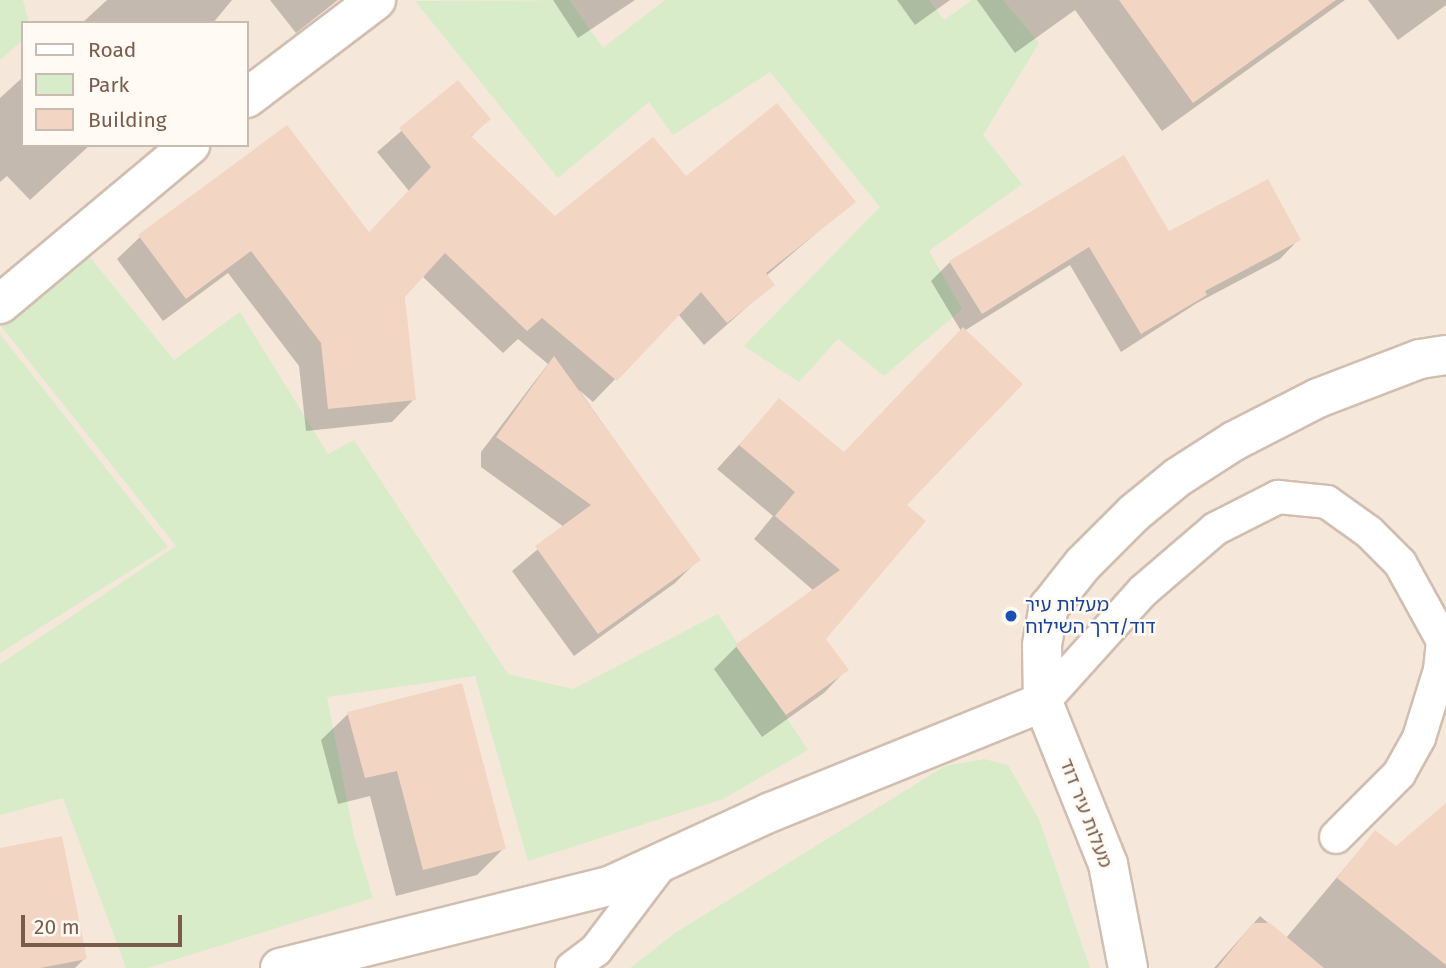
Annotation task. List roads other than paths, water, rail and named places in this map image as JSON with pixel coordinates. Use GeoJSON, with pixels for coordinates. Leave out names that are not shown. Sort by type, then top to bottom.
{"type":"FeatureCollection","features":[{"type":"Feature","properties":{"kind":"street"},"geometry":{"type":"LineString","coordinates":[[248,97],[376,0]]}},
{"type":"Feature","properties":{"kind":"street"},"geometry":{"type":"LineString","coordinates":[[0,304],[188,147]]}},
{"type":"Feature","properties":{"kind":"street"},"geometry":{"type":"LineString","coordinates":[[280,968],[609,886],[771,811],[1043,702],[1042,645],[1049,607],[1083,564],[1134,513],[1178,477],[1234,441],[1318,398],[1420,359],[1446,355]]}},
{"type":"Feature","properties":{"kind":"street","name":"מעלות עיר דוד"},"geometry":{"type":"LineString","coordinates":[[1043,702],[1108,864],[1128,968]]}},
{"type":"Feature","properties":{"kind":"lane"},"geometry":{"type":"LineString","coordinates":[[1043,702],[1143,591],[1215,529],[1279,497],[1327,502],[1369,532],[1400,563],[1444,641],[1440,670],[1419,738],[1399,774],[1336,837]]}},
{"type":"Feature","properties":{"kind":"lane"},"geometry":{"type":"LineString","coordinates":[[572,968],[596,950],[660,864]]}},
{"type":"Feature","properties":{"kind":"place","name":"מעלות עיר דוד/דרך השילוח"},"geometry":{"type":"Point","coordinates":[1011,616]}}]}
